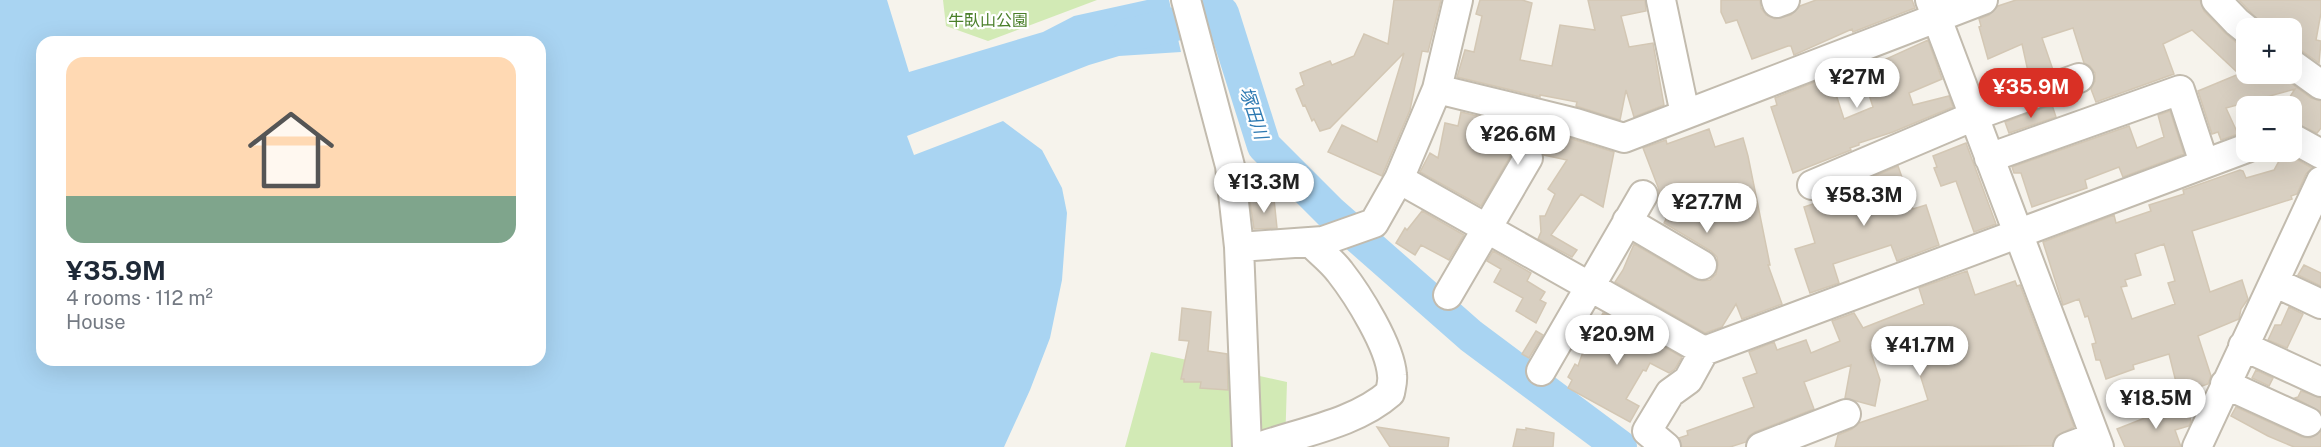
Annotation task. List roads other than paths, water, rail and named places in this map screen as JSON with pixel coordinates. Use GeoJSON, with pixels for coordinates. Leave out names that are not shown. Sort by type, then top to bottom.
{"type":"FeatureCollection","features":[{"type":"Feature","properties":{"kind":"street"},"geometry":{"type":"LineString","coordinates":[[1186,0],[1230,166],[1239,247],[1247,447]]}},
{"type":"Feature","properties":{"kind":"street"},"geometry":{"type":"LineString","coordinates":[[1239,247],[1316,242],[1374,223],[1399,179],[1437,89],[1458,0]]}},
{"type":"Feature","properties":{"kind":"street"},"geometry":{"type":"LineString","coordinates":[[1661,0],[1685,114]]}},
{"type":"Feature","properties":{"kind":"street"},"geometry":{"type":"LineString","coordinates":[[1776,0],[1777,3],[1785,0]]}},
{"type":"Feature","properties":{"kind":"street"},"geometry":{"type":"LineString","coordinates":[[1437,89],[1624,138],[1933,8],[1983,0]]}},
{"type":"Feature","properties":{"kind":"street"},"geometry":{"type":"LineString","coordinates":[[2216,0],[2236,19]]}},
{"type":"Feature","properties":{"kind":"street"},"geometry":{"type":"LineString","coordinates":[[1933,8],[2097,442],[2068,447]]}},
{"type":"Feature","properties":{"kind":"street"},"geometry":{"type":"LineString","coordinates":[[2302,72],[2321,86]]}},
{"type":"Feature","properties":{"kind":"street"},"geometry":{"type":"LineString","coordinates":[[1812,185],[1974,117],[2079,78]]}},
{"type":"Feature","properties":{"kind":"street"},"geometry":{"type":"LineString","coordinates":[[1989,158],[2180,90],[2204,163]]}},
{"type":"Feature","properties":{"kind":"street"},"geometry":{"type":"LineString","coordinates":[[2302,144],[2321,154]]}},
{"type":"Feature","properties":{"kind":"street"},"geometry":{"type":"LineString","coordinates":[[1666,447],[1647,431],[1670,393],[1688,380],[1704,351],[2236,152]]}},
{"type":"Feature","properties":{"kind":"street"},"geometry":{"type":"LineString","coordinates":[[1448,295],[1528,158]]}},
{"type":"Feature","properties":{"kind":"street"},"geometry":{"type":"LineString","coordinates":[[1399,179],[1704,351]]}},
{"type":"Feature","properties":{"kind":"street"},"geometry":{"type":"LineString","coordinates":[[2197,447],[2321,181]]}},
{"type":"Feature","properties":{"kind":"street"},"geometry":{"type":"LineString","coordinates":[[1541,371],[1642,195]]}},
{"type":"Feature","properties":{"kind":"street"},"geometry":{"type":"LineString","coordinates":[[1627,221],[1702,265]]}},
{"type":"Feature","properties":{"kind":"street"},"geometry":{"type":"LineString","coordinates":[[1259,447],[1358,415],[1377,405],[1390,393],[1392,376],[1389,359],[1376,330],[1357,295],[1316,242]]}},
{"type":"Feature","properties":{"kind":"street"},"geometry":{"type":"LineString","coordinates":[[2274,282],[2321,304]]}},
{"type":"Feature","properties":{"kind":"street"},"geometry":{"type":"LineString","coordinates":[[2243,346],[2321,382]]}},
{"type":"Feature","properties":{"kind":"street"},"geometry":{"type":"LineString","coordinates":[[2225,384],[2308,422]]}},
{"type":"Feature","properties":{"kind":"street"},"geometry":{"type":"LineString","coordinates":[[1761,447],[1846,414]]}},
{"type":"Feature","properties":{"kind":"water"},"geometry":{"type":"Polygon","coordinates":[[[0,0],[887,0],[909,72],[1043,32],[1074,16],[1147,0],[1169,0],[1181,52],[1119,56],[1089,65],[907,136],[914,155],[1003,121],[1042,150],[1062,188],[1067,213],[1062,280],[1050,338],[1004,447],[0,447],[0,0]]]}},
{"type":"Feature","properties":{"kind":"waterway","name":"塚田川"},"geometry":{"type":"LineString","coordinates":[[1129,35],[1222,13],[1264,146],[1330,212],[1471,336],[1620,447]]}},
{"type":"Feature","properties":{"kind":"park label","name":"牛臥山公園"},"geometry":{"type":"Point","coordinates":[988,20]}}]}
